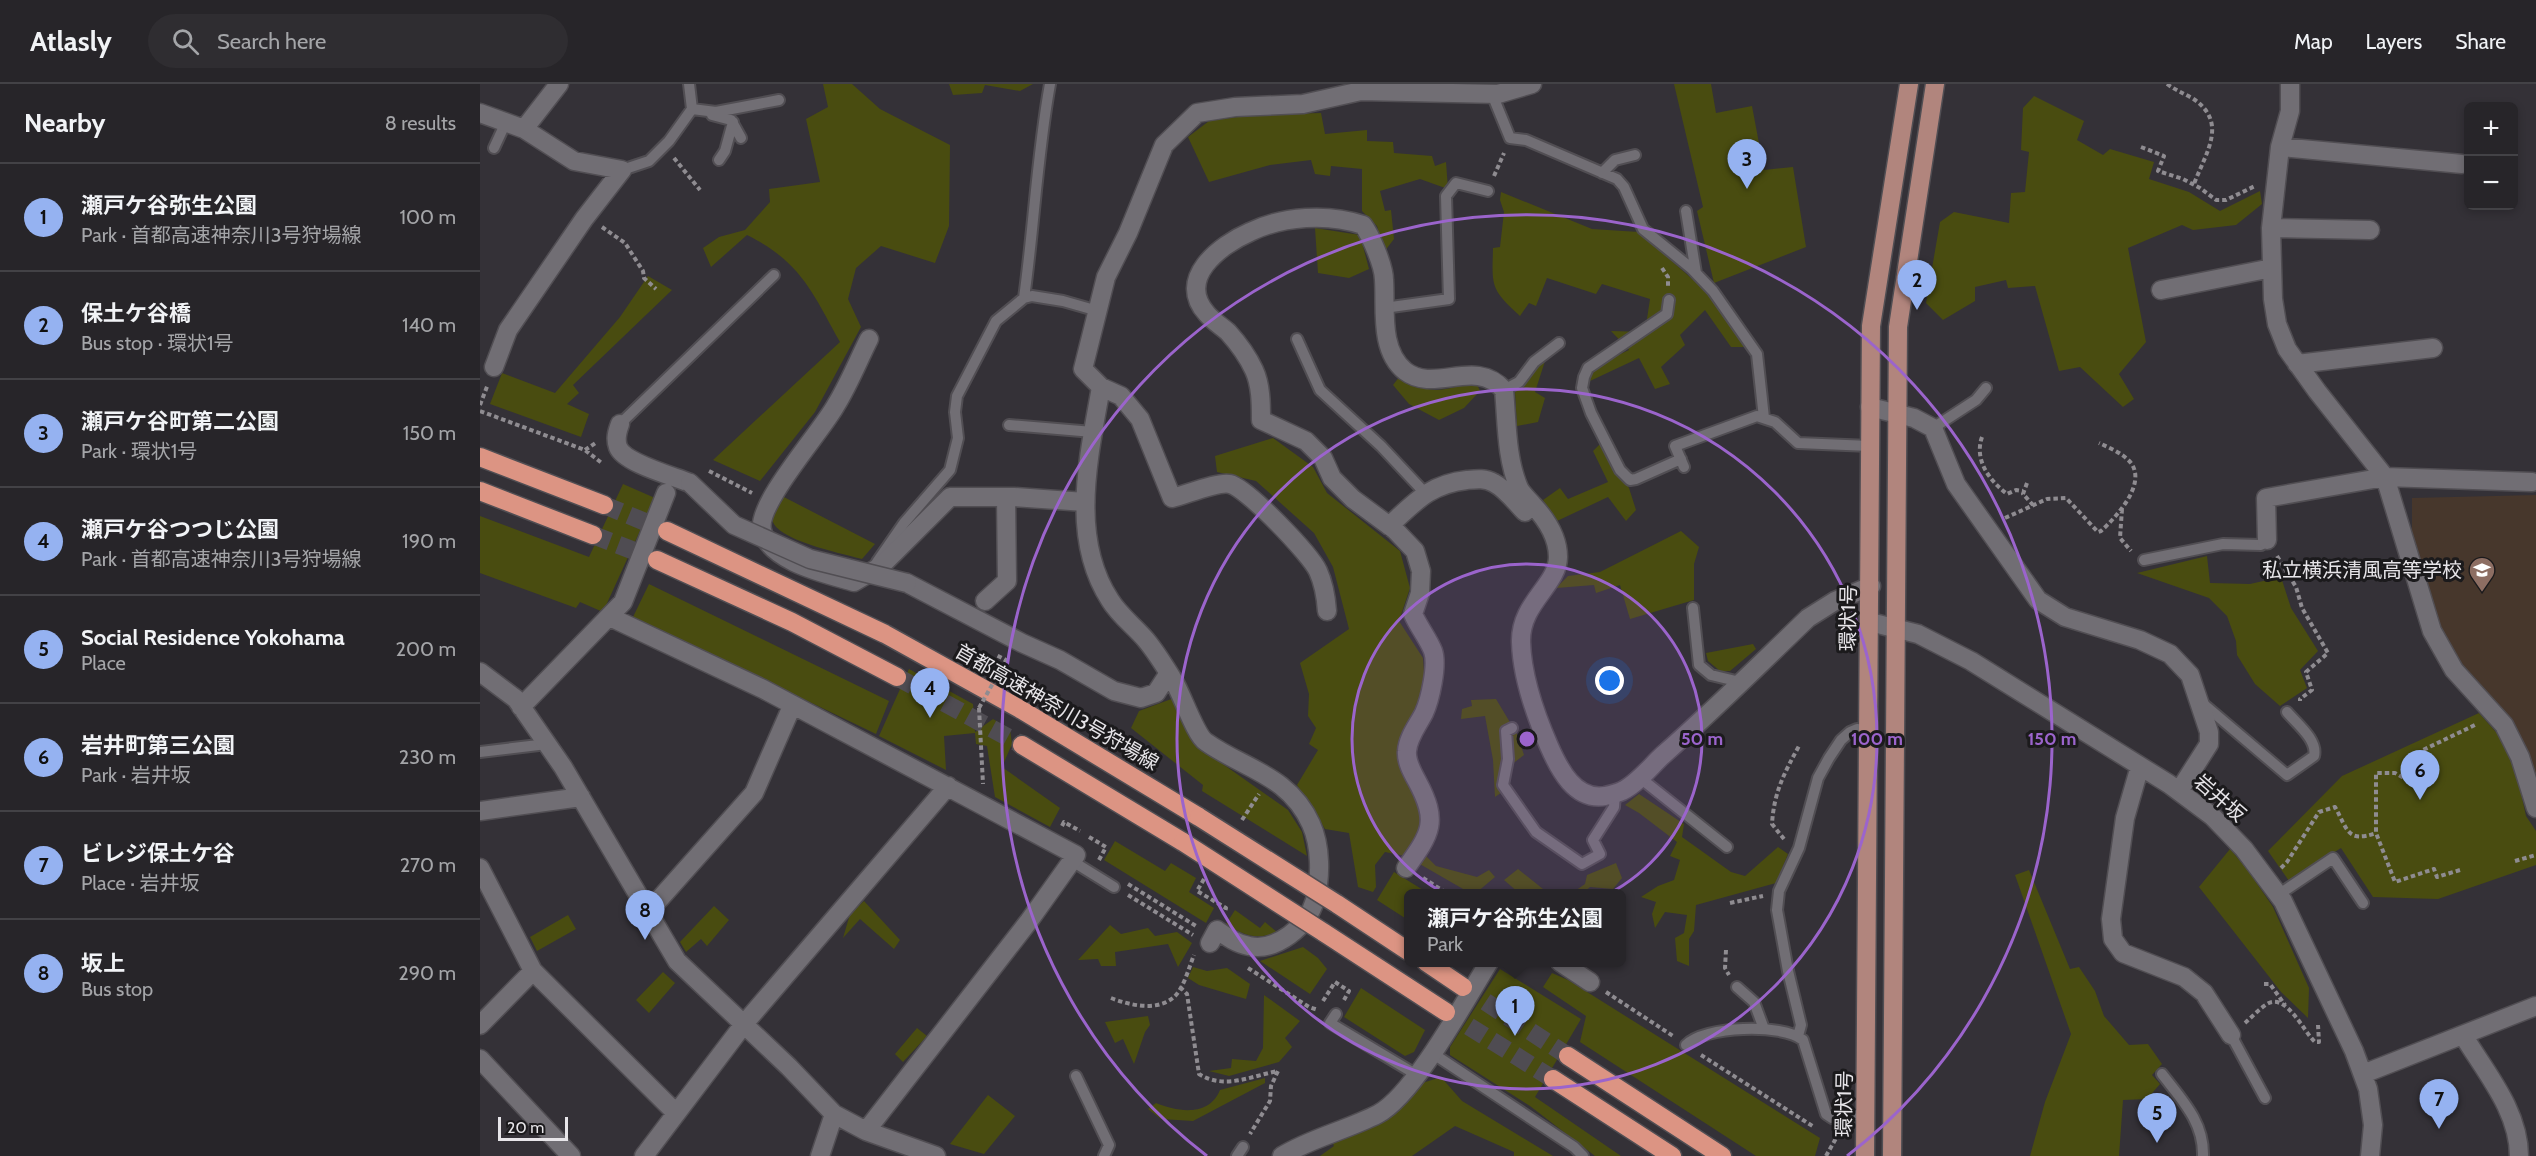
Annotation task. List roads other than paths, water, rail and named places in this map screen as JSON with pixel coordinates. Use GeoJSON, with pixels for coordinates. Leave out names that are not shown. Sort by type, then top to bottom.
{"type":"FeatureCollection","features":[{"type":"Feature","properties":{"kind":"highway"},"geometry":{"type":"LineString","coordinates":[[480,457],[604,506]]}},
{"type":"Feature","properties":{"kind":"highway"},"geometry":{"type":"LineString","coordinates":[[480,491],[593,535]]}},
{"type":"Feature","properties":{"kind":"highway","name":"首都高速神奈川3号狩場線"},"geometry":{"type":"LineString","coordinates":[[667,531],[885,634],[1020,709],[1199,817],[1404,948]]}},
{"type":"Feature","properties":{"kind":"highway"},"geometry":{"type":"LineString","coordinates":[[657,560],[792,622],[897,677]]}},
{"type":"Feature","properties":{"kind":"highway"},"geometry":{"type":"LineString","coordinates":[[1022,745],[1183,842],[1446,1012]]}},
{"type":"Feature","properties":{"kind":"highway"},"geometry":{"type":"LineString","coordinates":[[1432,967],[1463,987]]}},
{"type":"Feature","properties":{"kind":"highway"},"geometry":{"type":"LineString","coordinates":[[1568,1056],[1722,1156]]}},
{"type":"Feature","properties":{"kind":"highway"},"geometry":{"type":"LineString","coordinates":[[1553,1079],[1672,1156]]}},
{"type":"Feature","properties":{"kind":"main road","name":"環状1号"},"geometry":{"type":"LineString","coordinates":[[1865,1156],[1870,731],[1871,326],[1909,84]]}},
{"type":"Feature","properties":{"kind":"main road"},"geometry":{"type":"LineString","coordinates":[[1892,1156],[1898,327],[1935,84]]}},
{"type":"Feature","properties":{"kind":"street"},"geometry":{"type":"LineString","coordinates":[[524,129],[559,84]]}},
{"type":"Feature","properties":{"kind":"street"},"geometry":{"type":"LineString","coordinates":[[1327,611],[1325,590],[1317,568],[1297,544],[1241,487],[1227,483],[1172,498],[1140,419],[1121,396],[1101,387],[1083,369],[1106,277],[1128,233],[1164,145],[1197,113],[1235,107],[1304,104],[1378,87],[1501,90],[1532,84]]}},
{"type":"Feature","properties":{"kind":"street"},"geometry":{"type":"LineString","coordinates":[[2290,84],[2290,111],[2280,147],[2271,228],[2277,324],[2286,349],[2385,477],[2432,631],[2454,670],[2504,725],[2520,756],[2536,808]]}},
{"type":"Feature","properties":{"kind":"street"},"geometry":{"type":"LineString","coordinates":[[480,113],[524,129],[574,161],[622,170],[586,216],[508,330],[494,367]]}},
{"type":"Feature","properties":{"kind":"street"},"geometry":{"type":"LineString","coordinates":[[2280,147],[2462,164]]}},
{"type":"Feature","properties":{"kind":"street"},"geometry":{"type":"LineString","coordinates":[[1406,868],[1425,841],[1431,827],[1423,792],[1411,771],[1407,752],[1411,736],[1425,711],[1434,672],[1433,651],[1413,614],[1420,593],[1421,571],[1415,551],[1389,526],[1353,499],[1332,478],[1323,458],[1306,441],[1261,420],[1260,395],[1254,371],[1229,333],[1206,314],[1199,301],[1197,285],[1200,272],[1212,255],[1251,231],[1300,219],[1352,221],[1363,225],[1373,245],[1384,278],[1384,308],[1389,339],[1394,355],[1404,370],[1415,376],[1430,379],[1469,375],[1487,376],[1497,381],[1504,390],[1512,467],[1520,490],[1551,529],[1558,545],[1558,560],[1552,577],[1531,605],[1522,622],[1521,642],[1524,669],[1535,719],[1554,758],[1569,782],[1585,795],[1603,796],[1623,791],[1808,618],[1834,602],[1871,585]]}},
{"type":"Feature","properties":{"kind":"street"},"geometry":{"type":"LineString","coordinates":[[2271,228],[2370,230]]}},
{"type":"Feature","properties":{"kind":"street"},"geometry":{"type":"LineString","coordinates":[[2161,290],[2272,268]]}},
{"type":"Feature","properties":{"kind":"street"},"geometry":{"type":"LineString","coordinates":[[869,339],[837,405],[763,513],[762,530],[774,550],[812,569],[854,582],[881,566],[950,497],[1006,497],[1085,502]]}},
{"type":"Feature","properties":{"kind":"street"},"geometry":{"type":"LineString","coordinates":[[2297,364],[2433,348]]}},
{"type":"Feature","properties":{"kind":"street"},"geometry":{"type":"LineString","coordinates":[[1101,387],[1087,467],[1085,502],[1089,546],[1096,575],[1110,601],[1147,642],[1169,673],[1203,741],[1252,766],[1281,786],[1302,807],[1312,825],[1317,846],[1317,882],[1314,902],[1306,917],[1289,936],[1270,946],[1251,946],[1233,940],[1217,930],[1203,941]]}},
{"type":"Feature","properties":{"kind":"street"},"geometry":{"type":"LineString","coordinates":[[1870,407],[1920,420],[1933,428],[1956,484],[2038,600],[2066,617],[2140,640],[2170,654],[2190,675],[2209,732],[2209,744],[2179,792]]}},
{"type":"Feature","properties":{"kind":"street"},"geometry":{"type":"LineString","coordinates":[[620,424],[616,437],[618,450],[628,459],[690,483],[734,525],[810,560],[907,583],[1022,643],[1060,660],[1114,691],[1141,698],[1156,693],[1169,673]]}},
{"type":"Feature","properties":{"kind":"street"},"geometry":{"type":"LineString","coordinates":[[2267,540],[2266,498],[2385,477],[2532,482]]}},
{"type":"Feature","properties":{"kind":"street"},"geometry":{"type":"LineString","coordinates":[[1389,526],[1425,493],[1439,485],[1481,479],[1495,483],[1530,518],[1551,529]]}},
{"type":"Feature","properties":{"kind":"street"},"geometry":{"type":"LineString","coordinates":[[521,707],[623,602],[666,493]]}},
{"type":"Feature","properties":{"kind":"street"},"geometry":{"type":"LineString","coordinates":[[985,602],[1007,581],[1006,497]]}},
{"type":"Feature","properties":{"kind":"street"},"geometry":{"type":"LineString","coordinates":[[610,617],[691,654],[948,786],[1076,855],[866,1131]]}},
{"type":"Feature","properties":{"kind":"street","name":"岩井坂"},"geometry":{"type":"LineString","coordinates":[[1870,622],[1918,634],[1943,645],[2179,792],[2212,816],[2244,849],[2278,895],[2354,1051],[2368,1089],[2373,1125],[2370,1156]]}},
{"type":"Feature","properties":{"kind":"street"},"geometry":{"type":"LineString","coordinates":[[480,672],[516,699],[547,744],[677,961],[789,1067],[834,1114],[866,1131],[936,1156]]}},
{"type":"Feature","properties":{"kind":"street"},"geometry":{"type":"LineString","coordinates":[[648,912],[754,793],[792,706]]}},
{"type":"Feature","properties":{"kind":"street"},"geometry":{"type":"LineString","coordinates":[[2140,766],[2125,818],[2111,919],[2113,939],[2123,953],[2184,977],[2204,993],[2230,1035]]}},
{"type":"Feature","properties":{"kind":"street"},"geometry":{"type":"LineString","coordinates":[[644,1156],[744,1024],[948,786]]}},
{"type":"Feature","properties":{"kind":"street"},"geometry":{"type":"LineString","coordinates":[[480,811],[580,797]]}},
{"type":"Feature","properties":{"kind":"street"},"geometry":{"type":"LineString","coordinates":[[480,868],[534,971],[676,1113]]}},
{"type":"Feature","properties":{"kind":"street"},"geometry":{"type":"LineString","coordinates":[[1282,1156],[1380,1113],[1400,1096],[1432,1053],[1486,967]]}},
{"type":"Feature","properties":{"kind":"street"},"geometry":{"type":"LineString","coordinates":[[1566,967],[1590,982]]}},
{"type":"Feature","properties":{"kind":"street"},"geometry":{"type":"LineString","coordinates":[[480,1025],[534,971]]}},
{"type":"Feature","properties":{"kind":"street"},"geometry":{"type":"LineString","coordinates":[[2362,1074],[2536,1006]]}},
{"type":"Feature","properties":{"kind":"street"},"geometry":{"type":"LineString","coordinates":[[2463,1035],[2512,1115],[2519,1136],[2519,1156]]}},
{"type":"Feature","properties":{"kind":"street"},"geometry":{"type":"LineString","coordinates":[[480,1059],[571,1156]]}},
{"type":"Feature","properties":{"kind":"street"},"geometry":{"type":"LineString","coordinates":[[820,1156],[834,1114]]}},
{"type":"Feature","properties":{"kind":"lane"},"geometry":{"type":"LineString","coordinates":[[622,170],[649,161],[664,146],[692,109],[689,84]]}},
{"type":"Feature","properties":{"kind":"lane"},"geometry":{"type":"LineString","coordinates":[[1024,298],[1034,228],[1044,118],[1050,84]]}},
{"type":"Feature","properties":{"kind":"lane"},"geometry":{"type":"LineString","coordinates":[[1501,90],[1510,138],[1526,140],[1617,179],[1624,187],[1643,229],[1696,273],[1711,282],[1757,354],[1764,418]]}},
{"type":"Feature","properties":{"kind":"lane"},"geometry":{"type":"LineString","coordinates":[[692,109],[716,112],[779,100]]}},
{"type":"Feature","properties":{"kind":"lane"},"geometry":{"type":"LineString","coordinates":[[692,109],[733,122],[741,138]]}},
{"type":"Feature","properties":{"kind":"lane"},"geometry":{"type":"LineString","coordinates":[[494,148],[506,122]]}},
{"type":"Feature","properties":{"kind":"lane"},"geometry":{"type":"LineString","coordinates":[[719,160],[725,151],[733,122]]}},
{"type":"Feature","properties":{"kind":"lane"},"geometry":{"type":"LineString","coordinates":[[1602,173],[1615,160],[1635,154]]}},
{"type":"Feature","properties":{"kind":"lane"},"geometry":{"type":"LineString","coordinates":[[1384,308],[1449,300],[1446,196],[1456,183],[1488,191]]}},
{"type":"Feature","properties":{"kind":"lane"},"geometry":{"type":"LineString","coordinates":[[1686,211],[1696,273]]}},
{"type":"Feature","properties":{"kind":"lane"},"geometry":{"type":"LineString","coordinates":[[620,424],[774,275]]}},
{"type":"Feature","properties":{"kind":"lane"},"geometry":{"type":"LineString","coordinates":[[873,571],[904,523],[950,471],[958,438],[955,412],[957,396],[996,321],[1024,298],[1032,296],[1063,301],[1098,311]]}},
{"type":"Feature","properties":{"kind":"lane"},"geometry":{"type":"LineString","coordinates":[[1669,300],[1667,314],[1588,368],[1582,388],[1591,413],[1620,470],[1630,480],[1682,463],[1675,446],[1757,416],[1775,422],[1798,443],[1870,446]]}},
{"type":"Feature","properties":{"kind":"lane"},"geometry":{"type":"LineString","coordinates":[[1297,339],[1320,390],[1381,446],[1425,493]]}},
{"type":"Feature","properties":{"kind":"lane"},"geometry":{"type":"LineString","coordinates":[[1504,390],[1519,382],[1534,362],[1559,343]]}},
{"type":"Feature","properties":{"kind":"lane"},"geometry":{"type":"LineString","coordinates":[[1933,428],[1976,400],[1986,388]]}},
{"type":"Feature","properties":{"kind":"lane"},"geometry":{"type":"LineString","coordinates":[[1009,425],[1093,432]]}},
{"type":"Feature","properties":{"kind":"lane"},"geometry":{"type":"LineString","coordinates":[[2144,560],[2223,544],[2261,545],[2267,540]]}},
{"type":"Feature","properties":{"kind":"lane"},"geometry":{"type":"LineString","coordinates":[[1693,608],[1699,665],[1711,675],[1740,682]]}},
{"type":"Feature","properties":{"kind":"lane"},"geometry":{"type":"LineString","coordinates":[[2198,699],[2288,775],[2314,756],[2316,749],[2288,712]]}},
{"type":"Feature","properties":{"kind":"lane"},"geometry":{"type":"LineString","coordinates":[[1512,728],[1506,731],[1508,759],[1503,785],[1536,832],[1582,864],[1600,854],[1593,840],[1614,807],[1615,793]]}},
{"type":"Feature","properties":{"kind":"lane"},"geometry":{"type":"LineString","coordinates":[[1798,1036],[1801,1025],[1788,971],[1776,893],[1799,848],[1818,778],[1829,758],[1850,732],[1857,729],[1870,731]]}},
{"type":"Feature","properties":{"kind":"lane"},"geometry":{"type":"LineString","coordinates":[[480,752],[547,744]]}},
{"type":"Feature","properties":{"kind":"lane"},"geometry":{"type":"LineString","coordinates":[[1639,777],[1727,848]]}},
{"type":"Feature","properties":{"kind":"lane"},"geometry":{"type":"LineString","coordinates":[[2278,895],[2333,858],[2363,903]]}},
{"type":"Feature","properties":{"kind":"lane"},"geometry":{"type":"LineString","coordinates":[[1072,861],[1114,887]]}},
{"type":"Feature","properties":{"kind":"lane"},"geometry":{"type":"LineString","coordinates":[[1737,987],[1754,1002],[1764,1029]]}},
{"type":"Feature","properties":{"kind":"lane"},"geometry":{"type":"LineString","coordinates":[[1336,1014],[1330,1023],[1417,1075]]}},
{"type":"Feature","properties":{"kind":"lane"},"geometry":{"type":"LineString","coordinates":[[1686,1045],[1693,1038],[1747,1028],[1795,1033],[1803,1040],[1826,1114],[1832,1118],[1867,1114]]}},
{"type":"Feature","properties":{"kind":"lane"},"geometry":{"type":"LineString","coordinates":[[2230,1035],[2265,1098]]}},
{"type":"Feature","properties":{"kind":"lane"},"geometry":{"type":"LineString","coordinates":[[1432,1053],[1574,1147],[1583,1156]]}},
{"type":"Feature","properties":{"kind":"lane"},"geometry":{"type":"LineString","coordinates":[[2162,1074],[2195,1118],[2204,1141],[2203,1156]]}},
{"type":"Feature","properties":{"kind":"lane"},"geometry":{"type":"LineString","coordinates":[[1076,1076],[1109,1145],[1104,1156]]}},
{"type":"Feature","properties":{"kind":"tunnel"},"geometry":{"type":"LineString","coordinates":[[604,505],[667,531]]}},
{"type":"Feature","properties":{"kind":"tunnel"},"geometry":{"type":"LineString","coordinates":[[593,535],[655,559]]}},
{"type":"Feature","properties":{"kind":"tunnel"},"geometry":{"type":"LineString","coordinates":[[897,677],[1022,745]]}},
{"type":"Feature","properties":{"kind":"tunnel"},"geometry":{"type":"LineString","coordinates":[[1463,987],[1568,1056]]}},
{"type":"Feature","properties":{"kind":"tunnel"},"geometry":{"type":"LineString","coordinates":[[1446,1012],[1553,1079]]}},
{"type":"Feature","properties":{"kind":"place","name":"瀬戸ケ谷町第二公園"},"geometry":{"type":"Point","coordinates":[1747,189]}},
{"type":"Feature","properties":{"kind":"place","name":"保土ケ谷橋"},"geometry":{"type":"Point","coordinates":[1917,310]}},
{"type":"Feature","properties":{"kind":"place","name":"私立横浜清風高等学校"},"geometry":{"type":"Point","coordinates":[2482,593]}},
{"type":"Feature","properties":{"kind":"place","name":"瀬戸ケ谷つつじ公園"},"geometry":{"type":"Point","coordinates":[930,718]}},
{"type":"Feature","properties":{"kind":"place","name":"岩井町第三公園"},"geometry":{"type":"Point","coordinates":[2420,800]}},
{"type":"Feature","properties":{"kind":"place","name":"坂上"},"geometry":{"type":"Point","coordinates":[645,940]}},
{"type":"Feature","properties":{"kind":"place","name":"瀬戸ケ谷弥生公園"},"geometry":{"type":"Point","coordinates":[1515,1036]}},
{"type":"Feature","properties":{"kind":"place","name":"ビレジ保土ケ谷"},"geometry":{"type":"Point","coordinates":[2439,1129]}},
{"type":"Feature","properties":{"kind":"place","name":"Social Residence Yokohama"},"geometry":{"type":"Point","coordinates":[2157,1143]}}]}
